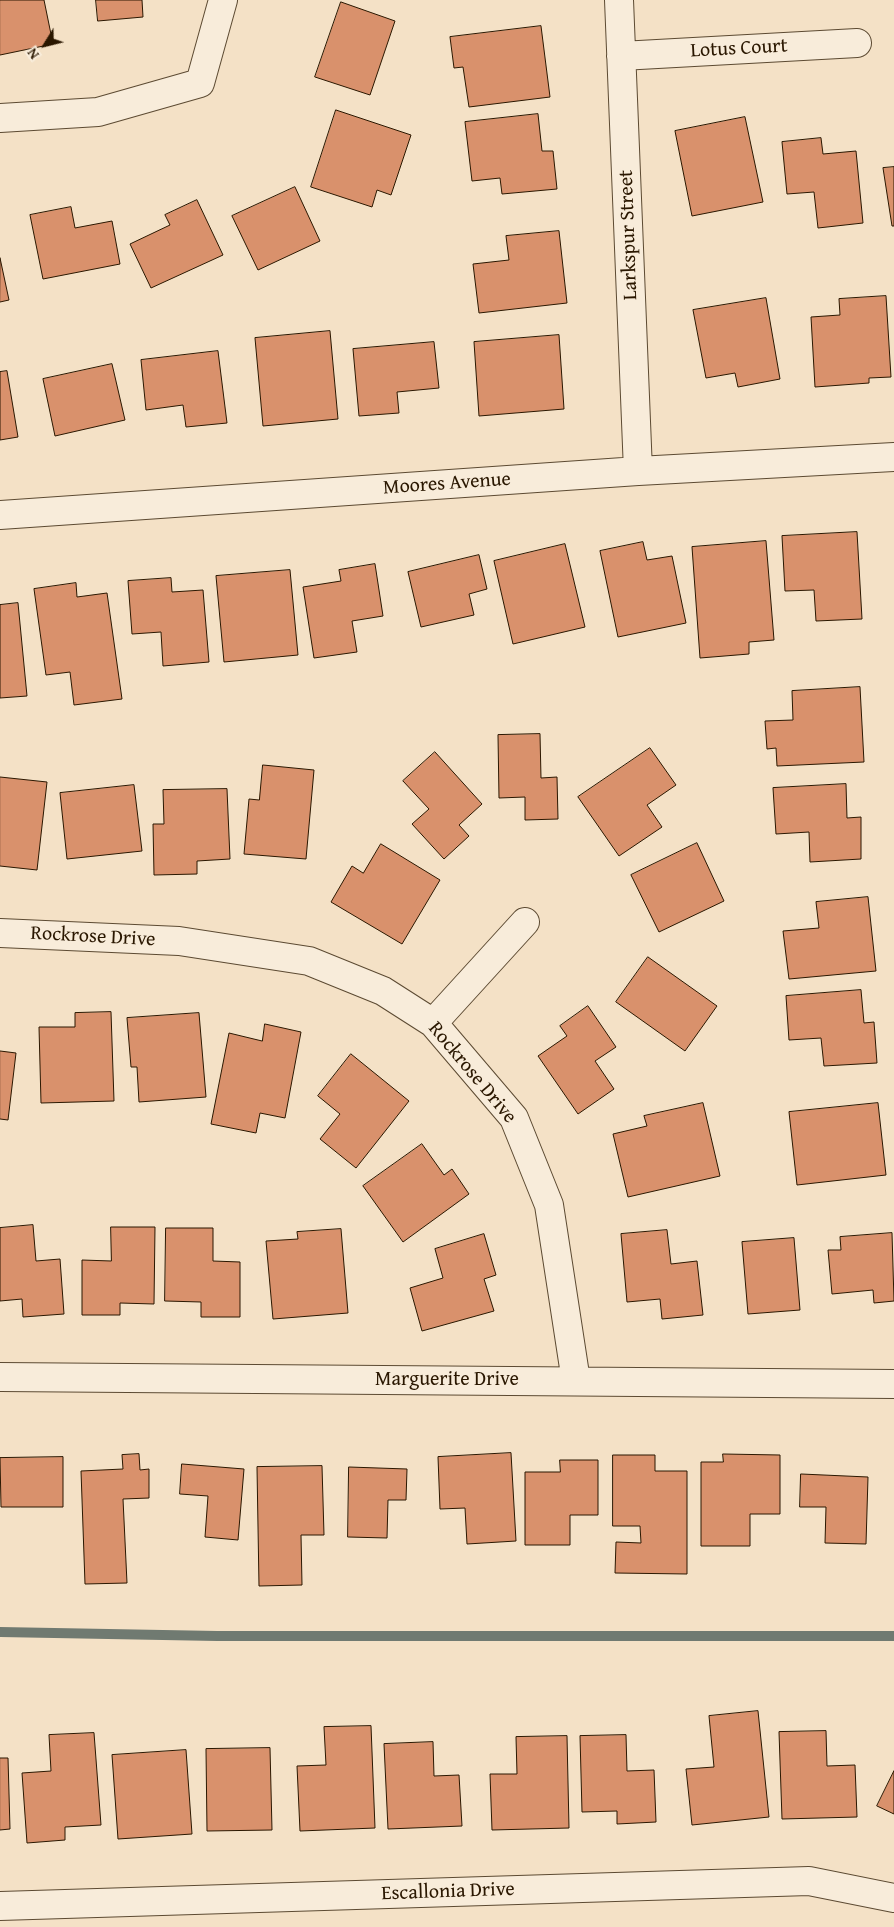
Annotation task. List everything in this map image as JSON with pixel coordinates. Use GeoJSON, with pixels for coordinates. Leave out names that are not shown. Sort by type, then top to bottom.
{"type":"FeatureCollection","features":[{"type":"Feature","properties":{"kind":"street"},"geometry":{"type":"LineString","coordinates":[[0,118],[98,112],[200,83],[223,0]]}},
{"type":"Feature","properties":{"kind":"street","name":"Larkspur Street"},"geometry":{"type":"LineString","coordinates":[[618,0],[638,471]]}},
{"type":"Feature","properties":{"kind":"street","name":"Lotus Court"},"geometry":{"type":"LineString","coordinates":[[621,56],[857,43]]}},
{"type":"Feature","properties":{"kind":"street","name":"Moores Avenue"},"geometry":{"type":"LineString","coordinates":[[0,515],[638,471],[894,457]]}},
{"type":"Feature","properties":{"kind":"street"},"geometry":{"type":"LineString","coordinates":[[433,1023],[525,922]]}},
{"type":"Feature","properties":{"kind":"street","name":"Rockrose Drive"},"geometry":{"type":"LineString","coordinates":[[0,933],[179,941],[310,961],[383,991],[433,1023],[514,1118],[549,1205],[576,1381]]}},
{"type":"Feature","properties":{"kind":"street","name":"Marguerite Drive"},"geometry":{"type":"LineString","coordinates":[[0,1377],[894,1384]]}},
{"type":"Feature","properties":{"kind":"street","name":"Escallonia Drive"},"geometry":{"type":"LineString","coordinates":[[0,1906],[809,1881],[894,1898]]}},
{"type":"Feature","properties":{"kind":"building"},"geometry":{"type":"Polygon","coordinates":[[[0,0],[44,0],[53,44],[0,55],[0,0]]]}},
{"type":"Feature","properties":{"kind":"building"},"geometry":{"type":"Polygon","coordinates":[[[96,0],[142,0],[143,17],[98,21],[96,0]]]}},
{"type":"Feature","properties":{"kind":"building"},"geometry":{"type":"Polygon","coordinates":[[[341,2],[395,21],[370,95],[315,77],[341,2]]]}},
{"type":"Feature","properties":{"kind":"building"},"geometry":{"type":"Polygon","coordinates":[[[541,26],[550,97],[469,107],[463,67],[454,68],[450,37],[541,26]]]}},
{"type":"Feature","properties":{"kind":"building"},"geometry":{"type":"Polygon","coordinates":[[[336,110],[411,135],[391,195],[377,190],[372,207],[311,187],[336,110]]]}},
{"type":"Feature","properties":{"kind":"building"},"geometry":{"type":"Polygon","coordinates":[[[538,114],[542,151],[553,151],[557,189],[502,194],[500,178],[472,181],[465,122],[538,114]]]}},
{"type":"Feature","properties":{"kind":"building"},"geometry":{"type":"Polygon","coordinates":[[[745,117],[763,202],[692,216],[675,131],[745,117]]]}},
{"type":"Feature","properties":{"kind":"building"},"geometry":{"type":"Polygon","coordinates":[[[821,138],[823,154],[856,151],[863,223],[818,228],[814,192],[787,194],[782,142],[821,138]]]}},
{"type":"Feature","properties":{"kind":"building"},"geometry":{"type":"Polygon","coordinates":[[[894,167],[894,226],[892,226],[883,168],[894,167]]]}},
{"type":"Feature","properties":{"kind":"building"},"geometry":{"type":"Polygon","coordinates":[[[295,187],[320,241],[258,270],[232,216],[295,187]]]}},
{"type":"Feature","properties":{"kind":"building"},"geometry":{"type":"Polygon","coordinates":[[[197,200],[223,255],[151,288],[130,244],[170,225],[165,215],[197,200]]]}},
{"type":"Feature","properties":{"kind":"building"},"geometry":{"type":"Polygon","coordinates":[[[71,207],[75,228],[112,221],[120,264],[43,279],[30,215],[71,207]]]}},
{"type":"Feature","properties":{"kind":"building"},"geometry":{"type":"Polygon","coordinates":[[[559,231],[567,303],[479,313],[473,264],[509,260],[506,236],[559,231]]]}},
{"type":"Feature","properties":{"kind":"building"},"geometry":{"type":"Polygon","coordinates":[[[0,258],[9,300],[0,302],[0,258]]]}},
{"type":"Feature","properties":{"kind":"building"},"geometry":{"type":"Polygon","coordinates":[[[886,296],[891,377],[869,378],[869,383],[815,387],[811,317],[840,315],[839,299],[886,296]]]}},
{"type":"Feature","properties":{"kind":"building"},"geometry":{"type":"Polygon","coordinates":[[[766,298],[780,379],[738,387],[735,373],[706,378],[693,310],[766,298]]]}},
{"type":"Feature","properties":{"kind":"building"},"geometry":{"type":"Polygon","coordinates":[[[330,331],[338,419],[263,426],[255,338],[330,331]]]}},
{"type":"Feature","properties":{"kind":"building"},"geometry":{"type":"Polygon","coordinates":[[[559,335],[564,409],[479,416],[474,342],[559,335]]]}},
{"type":"Feature","properties":{"kind":"building"},"geometry":{"type":"Polygon","coordinates":[[[434,342],[439,388],[397,392],[399,413],[359,416],[353,349],[434,342]]]}},
{"type":"Feature","properties":{"kind":"building"},"geometry":{"type":"Polygon","coordinates":[[[218,351],[227,423],[186,427],[183,405],[146,410],[141,360],[218,351]]]}},
{"type":"Feature","properties":{"kind":"building"},"geometry":{"type":"Polygon","coordinates":[[[112,364],[125,420],[55,436],[43,379],[112,364]]]}},
{"type":"Feature","properties":{"kind":"building"},"geometry":{"type":"Polygon","coordinates":[[[7,371],[18,437],[0,440],[0,372],[7,371]]]}},
{"type":"Feature","properties":{"kind":"building"},"geometry":{"type":"Polygon","coordinates":[[[857,532],[862,619],[816,621],[814,590],[785,591],[782,536],[857,532]]]}},
{"type":"Feature","properties":{"kind":"building"},"geometry":{"type":"Polygon","coordinates":[[[766,541],[774,640],[749,642],[749,654],[700,658],[692,547],[766,541]]]}},
{"type":"Feature","properties":{"kind":"building"},"geometry":{"type":"Polygon","coordinates":[[[643,542],[647,560],[672,556],[686,623],[618,637],[600,551],[643,542]]]}},
{"type":"Feature","properties":{"kind":"building"},"geometry":{"type":"Polygon","coordinates":[[[565,544],[585,627],[513,644],[494,561],[565,544]]]}},
{"type":"Feature","properties":{"kind":"building"},"geometry":{"type":"Polygon","coordinates":[[[479,555],[487,589],[469,594],[474,615],[421,627],[408,572],[479,555]]]}},
{"type":"Feature","properties":{"kind":"building"},"geometry":{"type":"Polygon","coordinates":[[[375,564],[383,616],[352,621],[357,652],[314,658],[303,587],[341,581],[339,570],[375,564]]]}},
{"type":"Feature","properties":{"kind":"building"},"geometry":{"type":"Polygon","coordinates":[[[290,570],[298,655],[224,662],[216,576],[290,570]]]}},
{"type":"Feature","properties":{"kind":"building"},"geometry":{"type":"Polygon","coordinates":[[[171,578],[172,592],[203,590],[209,662],[163,666],[161,632],[132,634],[128,581],[171,578]]]}},
{"type":"Feature","properties":{"kind":"building"},"geometry":{"type":"Polygon","coordinates":[[[76,583],[77,597],[107,593],[122,699],[74,705],[70,672],[46,675],[34,589],[76,583]]]}},
{"type":"Feature","properties":{"kind":"building"},"geometry":{"type":"Polygon","coordinates":[[[18,603],[27,696],[0,698],[0,605],[18,603]]]}},
{"type":"Feature","properties":{"kind":"building"},"geometry":{"type":"Polygon","coordinates":[[[860,687],[864,762],[777,766],[776,748],[767,749],[765,721],[793,720],[792,691],[860,687]]]}},
{"type":"Feature","properties":{"kind":"building"},"geometry":{"type":"Polygon","coordinates":[[[540,734],[541,778],[557,777],[558,819],[525,820],[525,797],[499,798],[498,735],[540,734]]]}},
{"type":"Feature","properties":{"kind":"building"},"geometry":{"type":"Polygon","coordinates":[[[650,748],[676,785],[647,805],[662,827],[619,856],[578,797],[650,748]]]}},
{"type":"Feature","properties":{"kind":"building"},"geometry":{"type":"Polygon","coordinates":[[[435,752],[482,804],[459,825],[469,836],[444,859],[412,824],[429,809],[403,781],[435,752]]]}},
{"type":"Feature","properties":{"kind":"building"},"geometry":{"type":"Polygon","coordinates":[[[263,765],[314,770],[306,859],[244,854],[249,799],[259,800],[263,765]]]}},
{"type":"Feature","properties":{"kind":"building"},"geometry":{"type":"Polygon","coordinates":[[[0,777],[47,782],[37,870],[0,866],[0,777]]]}},
{"type":"Feature","properties":{"kind":"building"},"geometry":{"type":"Polygon","coordinates":[[[846,784],[847,818],[861,817],[861,859],[810,862],[809,832],[776,834],[773,788],[846,784]]]}},
{"type":"Feature","properties":{"kind":"building"},"geometry":{"type":"Polygon","coordinates":[[[134,785],[142,851],[67,859],[60,793],[134,785]]]}},
{"type":"Feature","properties":{"kind":"building"},"geometry":{"type":"Polygon","coordinates":[[[227,789],[230,859],[197,861],[197,874],[154,875],[153,824],[164,824],[163,790],[227,789]]]}},
{"type":"Feature","properties":{"kind":"building"},"geometry":{"type":"Polygon","coordinates":[[[697,843],[724,901],[659,932],[631,875],[697,843]]]}},
{"type":"Feature","properties":{"kind":"building"},"geometry":{"type":"Polygon","coordinates":[[[381,844],[440,880],[402,944],[331,902],[352,866],[363,873],[381,844]]]}},
{"type":"Feature","properties":{"kind":"building"},"geometry":{"type":"Polygon","coordinates":[[[868,897],[876,971],[789,979],[783,931],[819,928],[816,902],[868,897]]]}},
{"type":"Feature","properties":{"kind":"building"},"geometry":{"type":"Polygon","coordinates":[[[648,957],[717,1006],[685,1051],[616,1002],[648,957]]]}},
{"type":"Feature","properties":{"kind":"building"},"geometry":{"type":"Polygon","coordinates":[[[861,990],[864,1023],[874,1022],[877,1063],[824,1066],[821,1038],[789,1040],[786,996],[861,990]]]}},
{"type":"Feature","properties":{"kind":"building"},"geometry":{"type":"Polygon","coordinates":[[[588,1006],[616,1047],[595,1061],[614,1089],[578,1114],[538,1056],[567,1036],[560,1026],[588,1006]]]}},
{"type":"Feature","properties":{"kind":"building"},"geometry":{"type":"Polygon","coordinates":[[[111,1012],[114,1101],[41,1103],[39,1027],[75,1027],[75,1013],[111,1012]]]}},
{"type":"Feature","properties":{"kind":"building"},"geometry":{"type":"Polygon","coordinates":[[[199,1013],[206,1097],[139,1102],[137,1067],[131,1067],[127,1018],[199,1013]]]}},
{"type":"Feature","properties":{"kind":"building"},"geometry":{"type":"Polygon","coordinates":[[[265,1024],[301,1032],[285,1118],[260,1113],[256,1133],[211,1124],[229,1033],[262,1041],[265,1024]]]}},
{"type":"Feature","properties":{"kind":"building"},"geometry":{"type":"Polygon","coordinates":[[[0,1051],[16,1053],[8,1120],[0,1119],[0,1051]]]}},
{"type":"Feature","properties":{"kind":"building"},"geometry":{"type":"Polygon","coordinates":[[[351,1054],[409,1101],[356,1168],[320,1139],[340,1114],[318,1096],[351,1054]]]}},
{"type":"Feature","properties":{"kind":"building"},"geometry":{"type":"Polygon","coordinates":[[[703,1103],[720,1176],[628,1197],[613,1134],[647,1126],[644,1116],[703,1103]]]}},
{"type":"Feature","properties":{"kind":"building"},"geometry":{"type":"Polygon","coordinates":[[[878,1103],[886,1175],[797,1185],[789,1112],[878,1103]]]}},
{"type":"Feature","properties":{"kind":"building"},"geometry":{"type":"Polygon","coordinates":[[[422,1144],[444,1175],[452,1169],[469,1194],[403,1242],[363,1186],[422,1144]]]}},
{"type":"Feature","properties":{"kind":"building"},"geometry":{"type":"Polygon","coordinates":[[[33,1225],[36,1261],[60,1259],[64,1314],[23,1317],[22,1299],[0,1301],[0,1228],[33,1225]]]}},
{"type":"Feature","properties":{"kind":"building"},"geometry":{"type":"Polygon","coordinates":[[[111,1227],[155,1227],[154,1304],[120,1303],[120,1315],[82,1315],[82,1260],[111,1261],[111,1227]]]}},
{"type":"Feature","properties":{"kind":"building"},"geometry":{"type":"Polygon","coordinates":[[[166,1228],[213,1228],[213,1261],[240,1262],[240,1317],[201,1317],[201,1302],[165,1301],[166,1228]]]}},
{"type":"Feature","properties":{"kind":"building"},"geometry":{"type":"Polygon","coordinates":[[[341,1229],[348,1313],[273,1319],[266,1241],[298,1239],[297,1232],[341,1229]]]}},
{"type":"Feature","properties":{"kind":"building"},"geometry":{"type":"Polygon","coordinates":[[[667,1230],[671,1264],[697,1261],[703,1315],[662,1319],[660,1299],[627,1302],[621,1234],[667,1230]]]}},
{"type":"Feature","properties":{"kind":"building"},"geometry":{"type":"Polygon","coordinates":[[[892,1233],[894,1301],[874,1303],[873,1290],[832,1294],[828,1250],[841,1250],[840,1237],[892,1233]]]}},
{"type":"Feature","properties":{"kind":"building"},"geometry":{"type":"Polygon","coordinates":[[[484,1234],[496,1275],[484,1279],[494,1311],[422,1331],[410,1288],[443,1278],[435,1249],[484,1234]]]}},
{"type":"Feature","properties":{"kind":"building"},"geometry":{"type":"Polygon","coordinates":[[[794,1238],[800,1310],[748,1314],[742,1242],[794,1238]]]}},
{"type":"Feature","properties":{"kind":"building"},"geometry":{"type":"Polygon","coordinates":[[[511,1453],[516,1541],[467,1544],[465,1508],[440,1509],[438,1457],[511,1453]]]}},
{"type":"Feature","properties":{"kind":"building"},"geometry":{"type":"Polygon","coordinates":[[[139,1454],[140,1470],[149,1469],[149,1498],[123,1499],[127,1583],[85,1584],[81,1471],[123,1469],[122,1455],[139,1454]]]}},
{"type":"Feature","properties":{"kind":"building"},"geometry":{"type":"Polygon","coordinates":[[[723,1454],[780,1455],[780,1514],[750,1514],[750,1546],[701,1546],[701,1462],[723,1462],[723,1454]]]}},
{"type":"Feature","properties":{"kind":"building"},"geometry":{"type":"Polygon","coordinates":[[[613,1455],[655,1455],[655,1471],[687,1471],[687,1574],[615,1573],[616,1542],[641,1543],[640,1526],[613,1526],[613,1455]]]}},
{"type":"Feature","properties":{"kind":"building"},"geometry":{"type":"Polygon","coordinates":[[[63,1457],[63,1507],[1,1507],[0,1458],[63,1457]]]}},
{"type":"Feature","properties":{"kind":"building"},"geometry":{"type":"Polygon","coordinates":[[[560,1460],[598,1460],[598,1515],[570,1515],[570,1545],[525,1545],[525,1472],[560,1472],[560,1460]]]}},
{"type":"Feature","properties":{"kind":"building"},"geometry":{"type":"Polygon","coordinates":[[[182,1464],[244,1469],[238,1540],[205,1537],[208,1496],[180,1494],[182,1464]]]}},
{"type":"Feature","properties":{"kind":"building"},"geometry":{"type":"Polygon","coordinates":[[[322,1466],[324,1535],[301,1535],[302,1585],[259,1586],[257,1467],[322,1466]]]}},
{"type":"Feature","properties":{"kind":"building"},"geometry":{"type":"Polygon","coordinates":[[[349,1467],[407,1469],[406,1500],[388,1500],[387,1538],[348,1537],[349,1467]]]}},
{"type":"Feature","properties":{"kind":"building"},"geometry":{"type":"Polygon","coordinates":[[[801,1474],[868,1477],[866,1544],[825,1543],[826,1507],[800,1507],[801,1474]]]}},
{"type":"Feature","properties":{"kind":"building"},"geometry":{"type":"Polygon","coordinates":[[[758,1711],[769,1817],[692,1825],[686,1769],[714,1767],[709,1716],[758,1711]]]}},
{"type":"Feature","properties":{"kind":"building"},"geometry":{"type":"Polygon","coordinates":[[[371,1726],[375,1828],[300,1831],[297,1766],[326,1765],[324,1727],[371,1726]]]}},
{"type":"Feature","properties":{"kind":"building"},"geometry":{"type":"Polygon","coordinates":[[[826,1731],[827,1766],[855,1765],[857,1817],[782,1819],[779,1732],[826,1731]]]}},
{"type":"Feature","properties":{"kind":"building"},"geometry":{"type":"Polygon","coordinates":[[[94,1733],[101,1825],[65,1827],[65,1840],[27,1843],[22,1773],[51,1771],[49,1735],[94,1733]]]}},
{"type":"Feature","properties":{"kind":"building"},"geometry":{"type":"Polygon","coordinates":[[[626,1735],[627,1771],[654,1770],[656,1822],[617,1824],[617,1811],[582,1812],[580,1736],[626,1735]]]}},
{"type":"Feature","properties":{"kind":"building"},"geometry":{"type":"Polygon","coordinates":[[[567,1736],[569,1828],[492,1830],[490,1774],[517,1774],[516,1737],[567,1736]]]}},
{"type":"Feature","properties":{"kind":"building"},"geometry":{"type":"Polygon","coordinates":[[[433,1742],[434,1776],[459,1775],[462,1826],[388,1829],[384,1744],[433,1742]]]}},
{"type":"Feature","properties":{"kind":"building"},"geometry":{"type":"Polygon","coordinates":[[[270,1748],[272,1830],[207,1831],[206,1749],[270,1748]]]}},
{"type":"Feature","properties":{"kind":"building"},"geometry":{"type":"Polygon","coordinates":[[[186,1750],[192,1834],[118,1839],[112,1755],[186,1750]]]}},
{"type":"Feature","properties":{"kind":"building"},"geometry":{"type":"Polygon","coordinates":[[[0,1758],[8,1758],[10,1829],[0,1830],[0,1758]]]}},
{"type":"Feature","properties":{"kind":"building"},"geometry":{"type":"Polygon","coordinates":[[[894,1771],[894,1814],[877,1806],[894,1771]]]}},
{"type":"Feature","properties":{"kind":"waterway"},"geometry":{"type":"LineString","coordinates":[[0,1632],[217,1636],[894,1636]]}}]}
